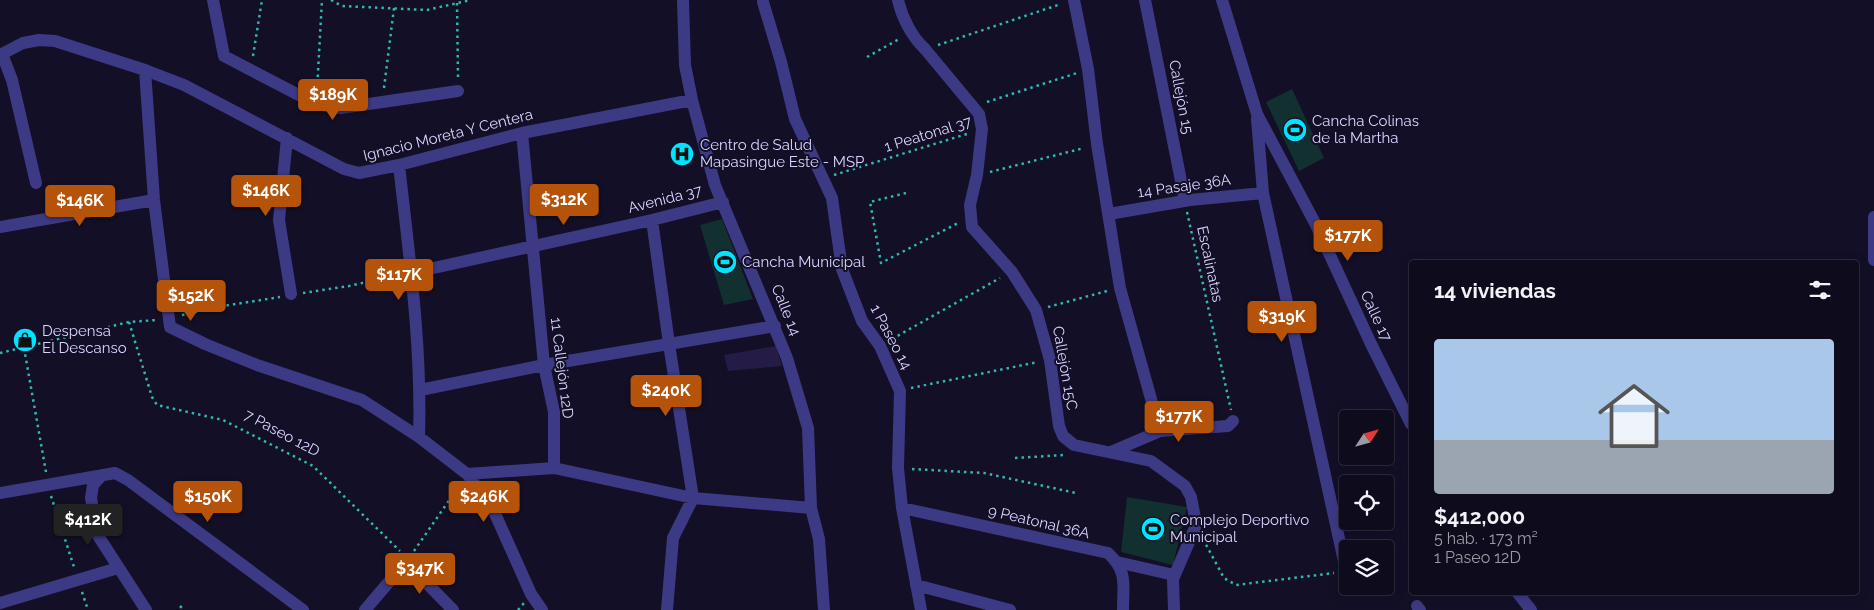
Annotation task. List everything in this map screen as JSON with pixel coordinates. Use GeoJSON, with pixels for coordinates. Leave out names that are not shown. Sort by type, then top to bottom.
{"type":"FeatureCollection","features":[{"type":"Feature","properties":{"kind":"street"},"geometry":{"type":"LineString","coordinates":[[213,0],[224,56],[316,104],[341,108],[458,91]]}},
{"type":"Feature","properties":{"kind":"street","name":"Calle 14"},"geometry":{"type":"LineString","coordinates":[[683,0],[685,65],[692,100],[715,185],[788,358],[808,428],[811,508],[819,538],[824,610]]}},
{"type":"Feature","properties":{"kind":"street"},"geometry":{"type":"LineString","coordinates":[[898,0],[911,33],[917,42],[979,114],[982,130],[970,205],[970,216]]}},
{"type":"Feature","properties":{"kind":"street","name":"Callejón 15"},"geometry":{"type":"LineString","coordinates":[[1144,0],[1185,201]]}},
{"type":"Feature","properties":{"kind":"street","name":"Calle 17"},"geometry":{"type":"LineString","coordinates":[[1222,0],[1257,114],[1315,223],[1372,346],[1409,420]]}},
{"type":"Feature","properties":{"kind":"street","name":"1 Paseo 14"},"geometry":{"type":"LineString","coordinates":[[763,2],[781,62],[795,119],[832,198],[842,270],[862,321],[880,346],[900,391],[898,468],[902,508],[921,610]]}},
{"type":"Feature","properties":{"kind":"street"},"geometry":{"type":"LineString","coordinates":[[1068,2],[1088,69],[1097,144],[1120,288],[1160,431]]}},
{"type":"Feature","properties":{"kind":"street","name":"Ignacio Moreta Y Centera"},"geometry":{"type":"LineString","coordinates":[[1,55],[23,43],[39,40],[54,41],[145,70],[184,85],[359,173],[399,165],[522,133],[596,117],[692,100]]}},
{"type":"Feature","properties":{"kind":"street"},"geometry":{"type":"LineString","coordinates":[[1,55],[12,80],[36,183]]}},
{"type":"Feature","properties":{"kind":"street"},"geometry":{"type":"LineString","coordinates":[[145,70],[154,200],[170,327],[257,365],[362,400],[419,437],[467,474],[492,507],[520,565],[531,594],[545,609]]}},
{"type":"Feature","properties":{"kind":"street"},"geometry":{"type":"LineString","coordinates":[[1257,114],[1263,193],[1339,540]]}},
{"type":"Feature","properties":{"kind":"street","name":"11 Callejón 12D"},"geometry":{"type":"LineString","coordinates":[[522,133],[544,365],[554,412],[554,468]]}},
{"type":"Feature","properties":{"kind":"street"},"geometry":{"type":"LineString","coordinates":[[287,138],[280,220],[291,294]]}},
{"type":"Feature","properties":{"kind":"street"},"geometry":{"type":"LineString","coordinates":[[399,165],[411,273],[420,390],[419,437]]}},
{"type":"Feature","properties":{"kind":"street","name":"14 Pasaje 36A"},"geometry":{"type":"LineString","coordinates":[[1109,214],[1185,201],[1263,193]]}},
{"type":"Feature","properties":{"kind":"street"},"geometry":{"type":"LineString","coordinates":[[0,228],[154,200]]}},
{"type":"Feature","properties":{"kind":"street","name":"Avenida 37"},"geometry":{"type":"LineString","coordinates":[[411,273],[652,220],[723,202]]}},
{"type":"Feature","properties":{"kind":"street","name":"Callejón 15C"},"geometry":{"type":"LineString","coordinates":[[970,216],[972,227],[1012,272],[1036,310],[1050,360],[1059,426],[1064,436],[1074,445],[1151,460],[1185,486],[1191,497],[1195,528]]}},
{"type":"Feature","properties":{"kind":"street"},"geometry":{"type":"LineString","coordinates":[[1874,217],[1874,260]]}},
{"type":"Feature","properties":{"kind":"street"},"geometry":{"type":"LineString","coordinates":[[652,220],[693,498],[673,538],[667,610]]}},
{"type":"Feature","properties":{"kind":"street"},"geometry":{"type":"LineString","coordinates":[[420,390],[544,365],[775,326]]}},
{"type":"Feature","properties":{"kind":"street"},"geometry":{"type":"LineString","coordinates":[[1111,452],[1160,431],[1228,426],[1233,420]]}},
{"type":"Feature","properties":{"kind":"street"},"geometry":{"type":"LineString","coordinates":[[467,474],[554,468],[693,498],[811,508]]}},
{"type":"Feature","properties":{"kind":"street"},"geometry":{"type":"LineString","coordinates":[[0,493],[115,473],[128,480],[303,610]]}},
{"type":"Feature","properties":{"kind":"street"},"geometry":{"type":"LineString","coordinates":[[102,475],[94,485],[91,498],[97,534],[146,610]]}},
{"type":"Feature","properties":{"kind":"street","name":"9 Peatonal 36A"},"geometry":{"type":"LineString","coordinates":[[902,508],[1108,554],[1117,562],[1174,575]]}},
{"type":"Feature","properties":{"kind":"street"},"geometry":{"type":"LineString","coordinates":[[1174,610],[1174,575],[1195,528]]}},
{"type":"Feature","properties":{"kind":"street"},"geometry":{"type":"LineString","coordinates":[[365,610],[406,562],[453,610]]}},
{"type":"Feature","properties":{"kind":"street"},"geometry":{"type":"LineString","coordinates":[[1117,562],[1122,571],[1123,610]]}},
{"type":"Feature","properties":{"kind":"street"},"geometry":{"type":"LineString","coordinates":[[0,603],[118,568]]}},
{"type":"Feature","properties":{"kind":"street"},"geometry":{"type":"LineString","coordinates":[[916,586],[1010,610]]}},
{"type":"Feature","properties":{"kind":"street"},"geometry":{"type":"LineString","coordinates":[[1519,595],[1531,610]]}},
{"type":"Feature","properties":{"kind":"path"},"geometry":{"type":"LineString","coordinates":[[252,70],[262,0]]}},
{"type":"Feature","properties":{"kind":"path"},"geometry":{"type":"LineString","coordinates":[[316,104],[322,0]]}},
{"type":"Feature","properties":{"kind":"path"},"geometry":{"type":"LineString","coordinates":[[331,0],[342,6],[427,10],[471,0]]}},
{"type":"Feature","properties":{"kind":"path"},"geometry":{"type":"LineString","coordinates":[[925,49],[1068,2]]}},
{"type":"Feature","properties":{"kind":"path"},"geometry":{"type":"LineString","coordinates":[[456,3],[458,91]]}},
{"type":"Feature","properties":{"kind":"path"},"geometry":{"type":"LineString","coordinates":[[382,102],[394,8]]}},
{"type":"Feature","properties":{"kind":"path"},"geometry":{"type":"LineString","coordinates":[[868,57],[911,33]]}},
{"type":"Feature","properties":{"kind":"path"},"geometry":{"type":"LineString","coordinates":[[974,106],[1088,69]]}},
{"type":"Feature","properties":{"kind":"path","name":"1 Peatonal 37"},"geometry":{"type":"LineString","coordinates":[[823,179],[982,130]]}},
{"type":"Feature","properties":{"kind":"path"},"geometry":{"type":"LineString","coordinates":[[976,175],[1097,144]]}},
{"type":"Feature","properties":{"kind":"path"},"geometry":{"type":"LineString","coordinates":[[906,192],[870,202],[881,263],[970,216]]}},
{"type":"Feature","properties":{"kind":"path","name":"Escalinatas"},"geometry":{"type":"LineString","coordinates":[[1185,201],[1233,420]]}},
{"type":"Feature","properties":{"kind":"path"},"geometry":{"type":"LineString","coordinates":[[880,346],[1012,272]]}},
{"type":"Feature","properties":{"kind":"path"},"geometry":{"type":"LineString","coordinates":[[0,352],[129,322],[169,318],[217,306],[349,286],[411,273]]}},
{"type":"Feature","properties":{"kind":"path"},"geometry":{"type":"LineString","coordinates":[[1036,310],[1120,288]]}},
{"type":"Feature","properties":{"kind":"path","name":"7 Paseo 12D"},"geometry":{"type":"LineString","coordinates":[[129,322],[152,397],[157,405],[223,420],[313,466],[399,549],[406,562]]}},
{"type":"Feature","properties":{"kind":"path"},"geometry":{"type":"LineString","coordinates":[[900,391],[1050,360]]}},
{"type":"Feature","properties":{"kind":"path"},"geometry":{"type":"LineString","coordinates":[[898,468],[984,473],[1076,493]]}},
{"type":"Feature","properties":{"kind":"path"},"geometry":{"type":"LineString","coordinates":[[406,562],[467,474]]}},
{"type":"Feature","properties":{"kind":"path"},"geometry":{"type":"LineString","coordinates":[[1195,528],[1208,546],[1224,578],[1236,584],[1339,572]]}},
{"type":"Feature","properties":{"kind":"path"},"geometry":{"type":"LineString","coordinates":[[180,606],[184,610]]}},
{"type":"Feature","properties":{"kind":"green space","name":"Cancha Colinas de la Martha"},"geometry":{"type":"Polygon","coordinates":[[[1292,89],[1324,158],[1299,171],[1266,102],[1292,89]]]}},
{"type":"Feature","properties":{"kind":"green space","name":"Cancha Municipal"},"geometry":{"type":"Polygon","coordinates":[[[722,219],[753,299],[724,305],[700,225],[722,219]]]}},
{"type":"Feature","properties":{"kind":"green space","name":"Complejo Deportivo Municipal"},"geometry":{"type":"Polygon","coordinates":[[[1127,497],[1187,507],[1173,565],[1121,552],[1127,497]]]}},
{"type":"Feature","properties":{"kind":"building"},"geometry":{"type":"Polygon","coordinates":[[[776,346],[782,366],[728,371],[724,355],[776,346]]]}},
{"type":"Feature","properties":{"kind":"place","name":"Cancha Colinas de la Martha"},"geometry":{"type":"Point","coordinates":[1295,130]}},
{"type":"Feature","properties":{"kind":"place","name":"Centro de Salud Mapasingue Este - MSP"},"geometry":{"type":"Point","coordinates":[682,154]}},
{"type":"Feature","properties":{"kind":"place","name":"Cancha Municipal"},"geometry":{"type":"Point","coordinates":[725,262]}},
{"type":"Feature","properties":{"kind":"place","name":"Despensa El Descanso"},"geometry":{"type":"Point","coordinates":[25,340]}},
{"type":"Feature","properties":{"kind":"place","name":"Complejo Deportivo Municipal"},"geometry":{"type":"Point","coordinates":[1153,529]}}]}
